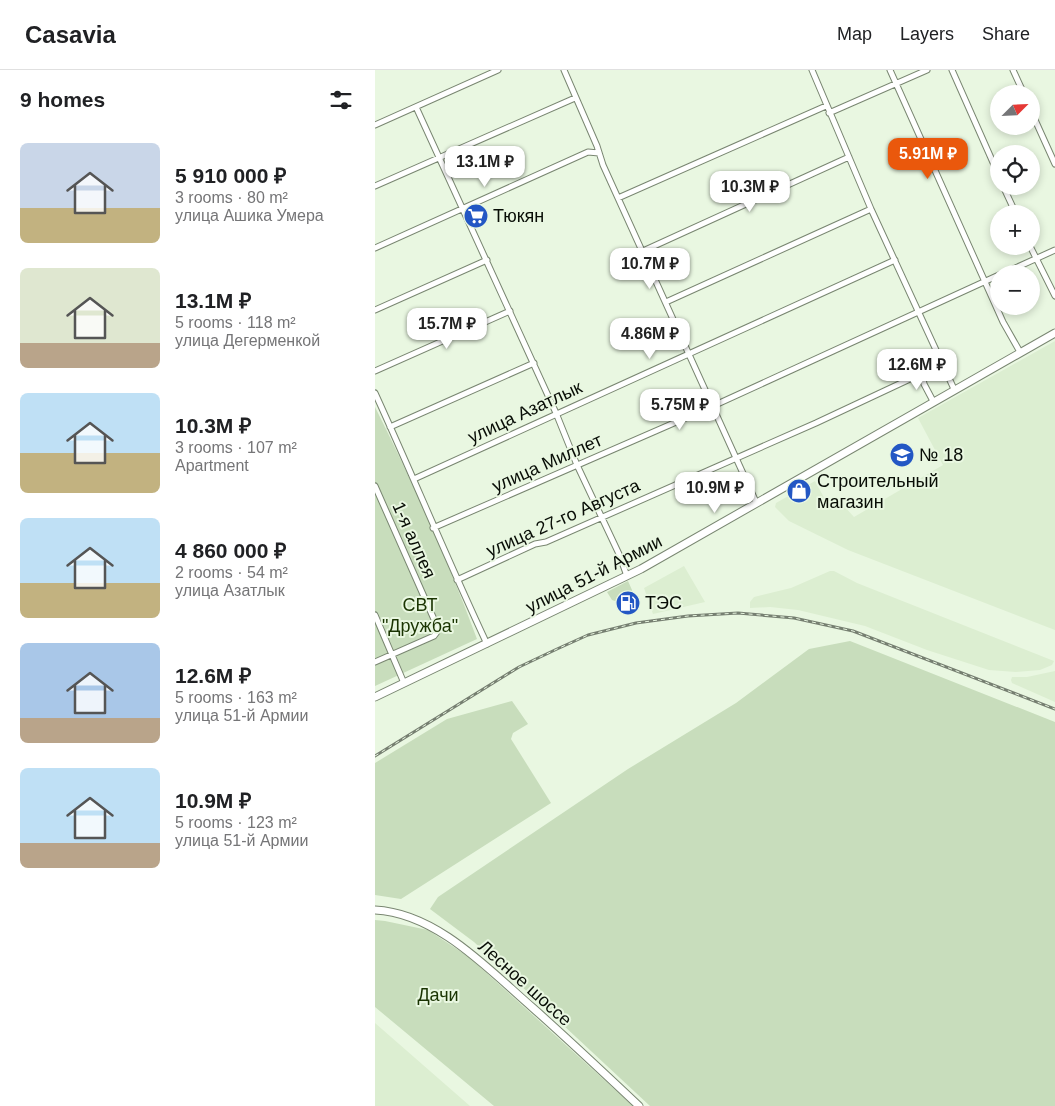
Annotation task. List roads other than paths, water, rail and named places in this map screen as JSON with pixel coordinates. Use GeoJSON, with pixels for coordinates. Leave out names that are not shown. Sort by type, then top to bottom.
{"type":"FeatureCollection","features":[{"type":"Feature","properties":{"kind":"main road","name":"улица 51-й Армии"},"geometry":{"type":"LineString","coordinates":[[375,697],[627,576],[1055,333]]}},
{"type":"Feature","properties":{"kind":"main road","name":"Лесное шоссе"},"geometry":{"type":"LineString","coordinates":[[375,910],[399,913],[417,920],[470,952],[639,1106]]}},
{"type":"Feature","properties":{"kind":"street"},"geometry":{"type":"LineString","coordinates":[[375,125],[498,70]]}},
{"type":"Feature","properties":{"kind":"street"},"geometry":{"type":"LineString","coordinates":[[564,70],[618,198],[756,502]]}},
{"type":"Feature","properties":{"kind":"street"},"geometry":{"type":"LineString","coordinates":[[812,70],[871,209],[954,389]]}},
{"type":"Feature","properties":{"kind":"street"},"geometry":{"type":"LineString","coordinates":[[890,70],[1003,322],[1020,352]]}},
{"type":"Feature","properties":{"kind":"street"},"geometry":{"type":"LineString","coordinates":[[829,113],[927,70]]}},
{"type":"Feature","properties":{"kind":"street"},"geometry":{"type":"LineString","coordinates":[[951,70],[990,156]]}},
{"type":"Feature","properties":{"kind":"street"},"geometry":{"type":"LineString","coordinates":[[1013,70],[1019,85]]}},
{"type":"Feature","properties":{"kind":"street"},"geometry":{"type":"LineString","coordinates":[[375,186],[575,98]]}},
{"type":"Feature","properties":{"kind":"street"},"geometry":{"type":"LineString","coordinates":[[618,198],[826,106]]}},
{"type":"Feature","properties":{"kind":"street"},"geometry":{"type":"LineString","coordinates":[[416,107],[534,363],[627,576]]}},
{"type":"Feature","properties":{"kind":"street"},"geometry":{"type":"LineString","coordinates":[[1040,131],[1055,164]]}},
{"type":"Feature","properties":{"kind":"street"},"geometry":{"type":"LineString","coordinates":[[375,248],[588,152],[599,153]]}},
{"type":"Feature","properties":{"kind":"street"},"geometry":{"type":"LineString","coordinates":[[643,251],[849,156]]}},
{"type":"Feature","properties":{"kind":"street"},"geometry":{"type":"LineString","coordinates":[[666,302],[871,209]]}},
{"type":"Feature","properties":{"kind":"street"},"geometry":{"type":"LineString","coordinates":[[1021,265],[1055,250]]}},
{"type":"Feature","properties":{"kind":"street"},"geometry":{"type":"LineString","coordinates":[[1034,255],[1055,296]]}},
{"type":"Feature","properties":{"kind":"street"},"geometry":{"type":"LineString","coordinates":[[375,310],[487,260]]}},
{"type":"Feature","properties":{"kind":"street","name":"улица Азатлык"},"geometry":{"type":"LineString","coordinates":[[414,478],[895,260]]}},
{"type":"Feature","properties":{"kind":"street","name":"улица Миллет"},"geometry":{"type":"LineString","coordinates":[[433,528],[713,406],[917,311],[990,280]]}},
{"type":"Feature","properties":{"kind":"street"},"geometry":{"type":"LineString","coordinates":[[375,371],[510,311]]}},
{"type":"Feature","properties":{"kind":"street"},"geometry":{"type":"LineString","coordinates":[[391,427],[534,363]]}},
{"type":"Feature","properties":{"kind":"street","name":"улица 27-го Августа"},"geometry":{"type":"LineString","coordinates":[[457,580],[535,544],[546,542],[601,516],[736,458],[943,363]]}},
{"type":"Feature","properties":{"kind":"street"},"geometry":{"type":"LineString","coordinates":[[922,373],[933,401]]}},
{"type":"Feature","properties":{"kind":"street"},"geometry":{"type":"LineString","coordinates":[[375,393],[414,478],[433,528],[487,644]]}},
{"type":"Feature","properties":{"kind":"street","name":"1-я аллея"},"geometry":{"type":"LineString","coordinates":[[375,486],[437,626],[437,632],[434,636],[392,654]]}},
{"type":"Feature","properties":{"kind":"street"},"geometry":{"type":"LineString","coordinates":[[375,616],[404,682]]}},
{"type":"Feature","properties":{"kind":"street"},"geometry":{"type":"LineString","coordinates":[[375,662],[392,654]]}},
{"type":"Feature","properties":{"kind":"railway"},"geometry":{"type":"LineString","coordinates":[[375,756],[519,667],[588,635],[636,623],[688,616],[738,613],[794,618],[853,631],[1055,709]]}},
{"type":"Feature","properties":{"kind":"place","name":"Тюкян"},"geometry":{"type":"Point","coordinates":[476,216]}},
{"type":"Feature","properties":{"kind":"place","name":"№ 18"},"geometry":{"type":"Point","coordinates":[902,455]}},
{"type":"Feature","properties":{"kind":"place","name":"Строительный магазин"},"geometry":{"type":"Point","coordinates":[799,491]}},
{"type":"Feature","properties":{"kind":"place","name":"ТЭС"},"geometry":{"type":"Point","coordinates":[628,603]}},
{"type":"Feature","properties":{"kind":"park label","name":"СВТ \"Дружба\""},"geometry":{"type":"Point","coordinates":[420,615]}},
{"type":"Feature","properties":{"kind":"park label","name":"Дачи"},"geometry":{"type":"Point","coordinates":[438,995]}}]}
